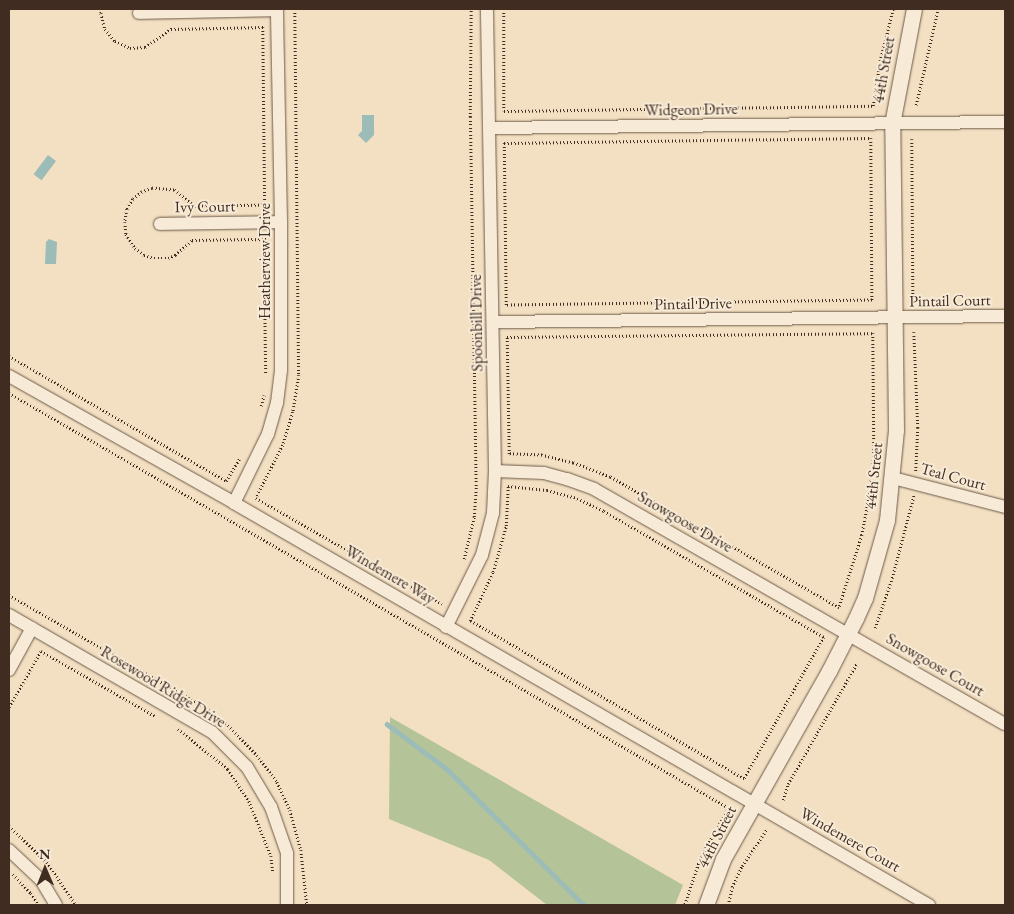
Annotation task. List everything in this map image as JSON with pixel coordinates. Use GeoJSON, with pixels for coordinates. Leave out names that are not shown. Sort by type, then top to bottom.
{"type":"FeatureCollection","features":[{"type":"Feature","properties":{"kind":"street","name":"Spoonbill Drive"},"geometry":{"type":"LineString","coordinates":[[446,627],[482,555],[493,514],[495,471],[487,9]]}},
{"type":"Feature","properties":{"kind":"street","name":"44th Street"},"geometry":{"type":"LineString","coordinates":[[706,905],[723,859],[848,633],[865,598],[888,520],[896,430],[892,124],[914,9]]}},
{"type":"Feature","properties":{"kind":"street"},"geometry":{"type":"LineString","coordinates":[[139,13],[277,10]]}},
{"type":"Feature","properties":{"kind":"street","name":"Heatherview Drive"},"geometry":{"type":"LineString","coordinates":[[234,503],[268,434],[277,403],[281,370],[281,222],[277,10]]}},
{"type":"Feature","properties":{"kind":"street","name":"Widgeon Drive"},"geometry":{"type":"LineString","coordinates":[[490,128],[1005,122]]}},
{"type":"Feature","properties":{"kind":"street","name":"Ivy Court"},"geometry":{"type":"LineString","coordinates":[[160,224],[281,222]]}},
{"type":"Feature","properties":{"kind":"street","name":"Pintail Court"},"geometry":{"type":"LineString","coordinates":[[894,318],[1005,316]]}},
{"type":"Feature","properties":{"kind":"street","name":"Pintail Drive"},"geometry":{"type":"LineString","coordinates":[[492,322],[894,318]]}},
{"type":"Feature","properties":{"kind":"street","name":"Windemere Way"},"geometry":{"type":"LineString","coordinates":[[9,376],[234,503],[754,803]]}},
{"type":"Feature","properties":{"kind":"street","name":"Snowgoose Drive"},"geometry":{"type":"LineString","coordinates":[[495,471],[544,473],[567,478],[594,489],[848,633]]}},
{"type":"Feature","properties":{"kind":"street","name":"Teal Court"},"geometry":{"type":"LineString","coordinates":[[893,478],[1005,508]]}},
{"type":"Feature","properties":{"kind":"street","name":"Rosewood Ridge Drive"},"geometry":{"type":"LineString","coordinates":[[9,616],[212,732],[247,766],[270,807],[286,853],[287,905]]}},
{"type":"Feature","properties":{"kind":"street"},"geometry":{"type":"LineString","coordinates":[[9,670],[32,628]]}},
{"type":"Feature","properties":{"kind":"street","name":"Snowgoose Court"},"geometry":{"type":"LineString","coordinates":[[848,633],[1005,724]]}},
{"type":"Feature","properties":{"kind":"street","name":"Windemere Court"},"geometry":{"type":"LineString","coordinates":[[754,803],[929,905]]}},
{"type":"Feature","properties":{"kind":"street"},"geometry":{"type":"LineString","coordinates":[[9,850],[41,880],[56,905]]}},
{"type":"Feature","properties":{"kind":"path"},"geometry":{"type":"LineString","coordinates":[[102,9],[105,29],[115,42],[130,48],[145,47],[171,29],[263,28],[265,211]]}},
{"type":"Feature","properties":{"kind":"path"},"geometry":{"type":"LineString","coordinates":[[295,9],[299,375],[293,412],[283,445],[256,498],[441,605],[446,598]]}},
{"type":"Feature","properties":{"kind":"path"},"geometry":{"type":"LineString","coordinates":[[463,562],[471,538],[476,489],[470,116],[471,9]]}},
{"type":"Feature","properties":{"kind":"path"},"geometry":{"type":"LineString","coordinates":[[504,9],[504,111],[873,106],[880,61],[893,9]]}},
{"type":"Feature","properties":{"kind":"path"},"geometry":{"type":"LineString","coordinates":[[916,105],[938,9]]}},
{"type":"Feature","properties":{"kind":"path"},"geometry":{"type":"LineString","coordinates":[[871,138],[872,300],[506,305],[504,143],[871,138]]}},
{"type":"Feature","properties":{"kind":"path"},"geometry":{"type":"LineString","coordinates":[[912,139],[913,299]]}},
{"type":"Feature","properties":{"kind":"path"},"geometry":{"type":"LineString","coordinates":[[264,233],[266,380]]}},
{"type":"Feature","properties":{"kind":"path"},"geometry":{"type":"LineString","coordinates":[[914,332],[918,428],[916,471]]}},
{"type":"Feature","properties":{"kind":"path"},"geometry":{"type":"LineString","coordinates":[[873,333],[874,456],[870,493],[862,535],[839,608],[610,477],[574,463],[542,455],[509,454],[507,338],[873,333]]}},
{"type":"Feature","properties":{"kind":"path"},"geometry":{"type":"LineString","coordinates":[[9,356],[226,481],[244,451]]}},
{"type":"Feature","properties":{"kind":"path"},"geometry":{"type":"LineString","coordinates":[[259,413],[264,391]]}},
{"type":"Feature","properties":{"kind":"path"},"geometry":{"type":"LineString","coordinates":[[9,393],[729,808],[701,857],[685,905]]}},
{"type":"Feature","properties":{"kind":"path"},"geometry":{"type":"LineString","coordinates":[[508,486],[547,490],[574,497],[604,511],[824,637],[744,779],[470,621],[493,572],[506,526],[508,486]]}},
{"type":"Feature","properties":{"kind":"path"},"geometry":{"type":"LineString","coordinates":[[875,628],[892,578],[914,494]]}},
{"type":"Feature","properties":{"kind":"path"},"geometry":{"type":"LineString","coordinates":[[9,707],[41,651],[161,720]]}},
{"type":"Feature","properties":{"kind":"path"},"geometry":{"type":"LineString","coordinates":[[783,800],[788,784],[857,663]]}},
{"type":"Feature","properties":{"kind":"path"},"geometry":{"type":"LineString","coordinates":[[170,724],[228,769],[249,801],[262,830],[271,856],[273,880]]}},
{"type":"Feature","properties":{"kind":"path"},"geometry":{"type":"LineString","coordinates":[[9,826],[48,862],[76,905]]}},
{"type":"Feature","properties":{"kind":"path"},"geometry":{"type":"LineString","coordinates":[[728,905],[732,887],[742,866],[767,829]]}},
{"type":"Feature","properties":{"kind":"path"},"geometry":{"type":"LineString","coordinates":[[10,870],[31,893],[38,905]]}},
{"type":"Feature","properties":{"kind":"green space"},"geometry":{"type":"Polygon","coordinates":[[[390,717],[683,885],[675,905],[547,905],[489,860],[389,819],[390,717]]]}},
{"type":"Feature","properties":{"kind":"water"},"geometry":{"type":"Polygon","coordinates":[[[362,115],[374,115],[374,135],[366,143],[358,135],[362,131],[362,115]]]}},
{"type":"Feature","properties":{"kind":"water"},"geometry":{"type":"Polygon","coordinates":[[[48,155],[56,161],[42,180],[34,174],[48,155]]]}},
{"type":"Feature","properties":{"kind":"water"},"geometry":{"type":"Polygon","coordinates":[[[49,239],[57,242],[56,264],[45,264],[46,242],[49,239]]]}},
{"type":"Feature","properties":{"kind":"waterway"},"geometry":{"type":"LineString","coordinates":[[387,724],[447,769],[584,905]]}}]}
